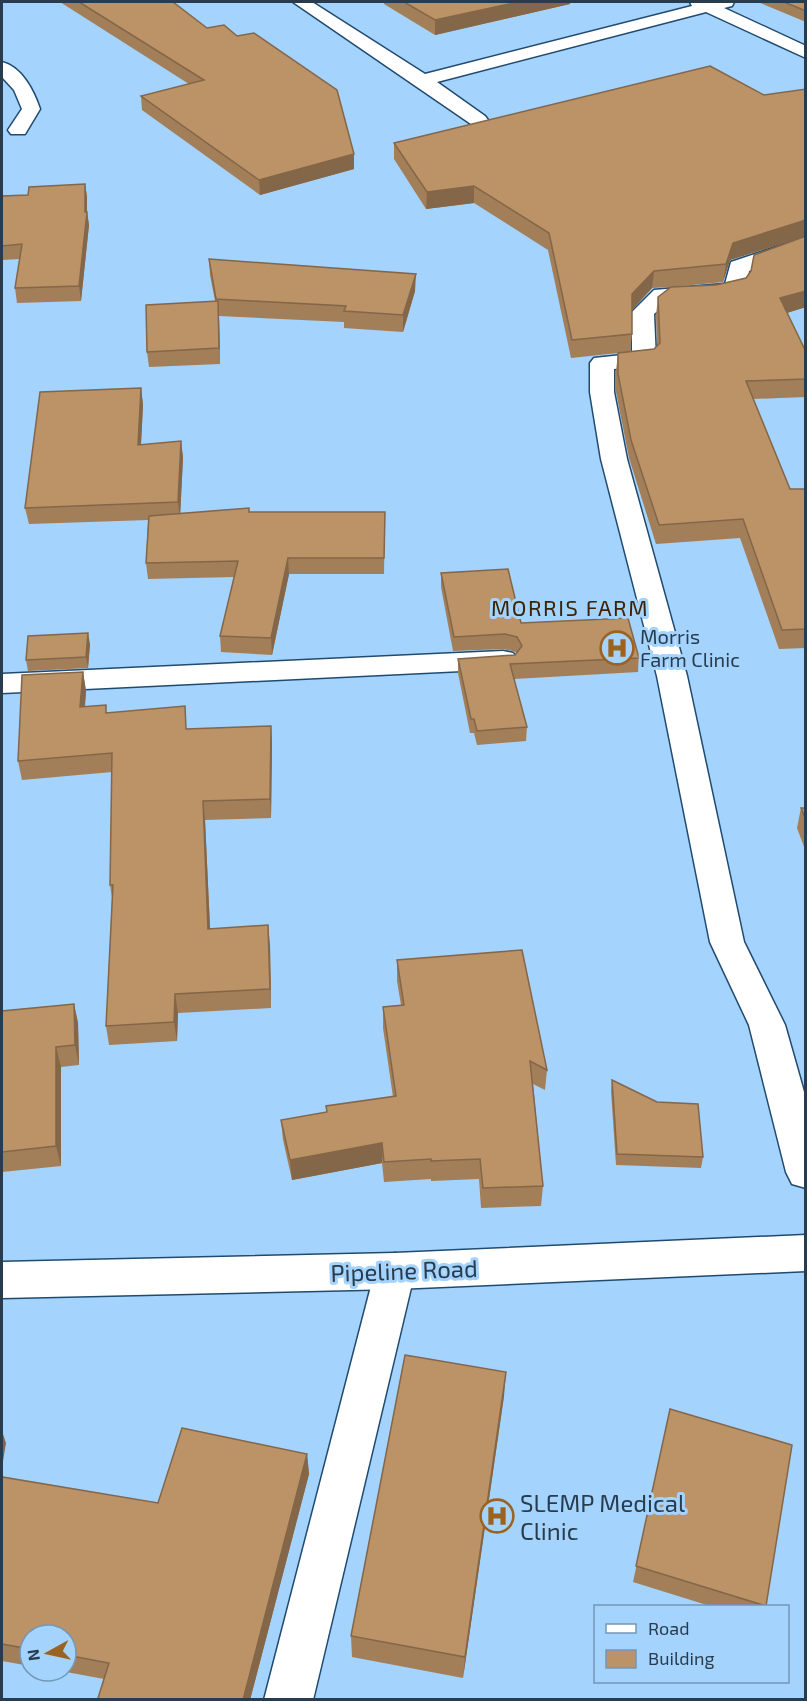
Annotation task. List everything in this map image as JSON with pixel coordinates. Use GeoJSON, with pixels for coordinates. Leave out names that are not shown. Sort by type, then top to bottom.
{"type":"FeatureCollection","features":[{"type":"Feature","properties":{"kind":"street"},"geometry":{"type":"LineString","coordinates":[[302,2],[422,80],[478,120]]}},
{"type":"Feature","properties":{"kind":"street"},"geometry":{"type":"LineString","coordinates":[[422,80],[702,4],[726,2]]}},
{"type":"Feature","properties":{"kind":"street"},"geometry":{"type":"LineString","coordinates":[[702,4],[806,53]]}},
{"type":"Feature","properties":{"kind":"street"},"geometry":{"type":"LineString","coordinates":[[2,67],[23,88],[31,109],[18,130]]}},
{"type":"Feature","properties":{"kind":"street"},"geometry":{"type":"LineString","coordinates":[[806,243],[739,267],[735,288],[714,293],[662,295],[643,312],[644,360],[602,363],[602,392],[614,459],[672,676],[727,942],[767,1025],[806,1172]]}},
{"type":"Feature","properties":{"kind":"street"},"geometry":{"type":"LineString","coordinates":[[2,684],[504,660]]}},
{"type":"Feature","properties":{"kind":"street","name":"Pipeline Road"},"geometry":{"type":"LineString","coordinates":[[2,1280],[395,1271],[806,1253]]}},
{"type":"Feature","properties":{"kind":"street"},"geometry":{"type":"LineString","coordinates":[[288,1700],[395,1271]]}},
{"type":"Feature","properties":{"kind":"building"},"geometry":{"type":"Polygon","coordinates":[[[79,2],[173,2],[207,28],[224,25],[237,36],[254,33],[337,90],[354,154],[259,180],[141,96],[204,80],[79,2]]]}},
{"type":"Feature","properties":{"kind":"building"},"geometry":{"type":"Polygon","coordinates":[[[404,2],[518,2],[435,20],[404,2]]]}},
{"type":"Feature","properties":{"kind":"building"},"geometry":{"type":"Polygon","coordinates":[[[784,2],[806,2],[806,11],[784,2]]]}},
{"type":"Feature","properties":{"kind":"building"},"geometry":{"type":"Polygon","coordinates":[[[710,66],[764,95],[806,89],[806,220],[733,243],[726,264],[654,271],[632,294],[632,334],[572,340],[549,233],[474,186],[427,192],[394,143],[710,66]]]}},
{"type":"Feature","properties":{"kind":"building"},"geometry":{"type":"Polygon","coordinates":[[[85,184],[85,212],[87,212],[79,286],[15,288],[22,244],[2,246],[2,196],[28,195],[29,187],[85,184]]]}},
{"type":"Feature","properties":{"kind":"building"},"geometry":{"type":"Polygon","coordinates":[[[806,236],[806,291],[780,298],[806,352],[806,379],[746,381],[790,489],[806,489],[806,629],[782,630],[743,519],[659,525],[631,440],[618,374],[618,353],[654,349],[660,343],[658,297],[671,287],[716,285],[746,278],[751,271],[754,255],[806,236]]]}},
{"type":"Feature","properties":{"kind":"building"},"geometry":{"type":"Polygon","coordinates":[[[209,259],[416,274],[403,315],[344,311],[346,306],[216,299],[209,259]]]}},
{"type":"Feature","properties":{"kind":"building"},"geometry":{"type":"Polygon","coordinates":[[[218,301],[219,348],[147,352],[146,305],[218,301]]]}},
{"type":"Feature","properties":{"kind":"building"},"geometry":{"type":"Polygon","coordinates":[[[141,388],[138,445],[181,441],[178,502],[25,508],[40,392],[141,388]]]}},
{"type":"Feature","properties":{"kind":"building"},"geometry":{"type":"Polygon","coordinates":[[[249,508],[249,512],[385,512],[384,558],[288,558],[271,638],[220,636],[238,561],[146,563],[149,516],[249,508]]]}},
{"type":"Feature","properties":{"kind":"building"},"geometry":{"type":"Polygon","coordinates":[[[508,569],[521,623],[628,618],[639,658],[510,664],[527,727],[477,731],[474,719],[471,719],[458,659],[515,655],[522,646],[517,637],[505,634],[454,637],[441,573],[508,569]]]}},
{"type":"Feature","properties":{"kind":"building"},"geometry":{"type":"Polygon","coordinates":[[[88,633],[86,657],[26,660],[28,636],[88,633]]]}},
{"type":"Feature","properties":{"kind":"building"},"geometry":{"type":"Polygon","coordinates":[[[83,672],[80,707],[106,705],[106,713],[185,706],[186,729],[271,726],[270,799],[203,801],[208,929],[268,925],[270,989],[175,994],[174,1022],[106,1026],[113,885],[110,885],[112,753],[18,761],[22,675],[83,672]]]}},
{"type":"Feature","properties":{"kind":"building"},"geometry":{"type":"Polygon","coordinates":[[[801,808],[806,808],[806,820],[801,808]]]}},
{"type":"Feature","properties":{"kind":"building"},"geometry":{"type":"Polygon","coordinates":[[[522,950],[547,1070],[530,1061],[543,1186],[483,1188],[480,1159],[384,1162],[382,1143],[290,1160],[281,1120],[327,1112],[326,1106],[396,1096],[383,1007],[404,1005],[397,960],[522,950]]]}},
{"type":"Feature","properties":{"kind":"building"},"geometry":{"type":"Polygon","coordinates":[[[74,1004],[75,1045],[56,1047],[56,1146],[2,1152],[2,1011],[74,1004]]]}},
{"type":"Feature","properties":{"kind":"building"},"geometry":{"type":"Polygon","coordinates":[[[612,1080],[657,1102],[698,1104],[703,1157],[617,1154],[612,1080]]]}},
{"type":"Feature","properties":{"kind":"building","name":"SLEMP Medical Clinic"},"geometry":{"type":"Polygon","coordinates":[[[405,1355],[506,1372],[465,1657],[351,1636],[405,1355]]]}},
{"type":"Feature","properties":{"kind":"building"},"geometry":{"type":"Polygon","coordinates":[[[670,1409],[792,1445],[766,1605],[636,1566],[670,1409]]]}},
{"type":"Feature","properties":{"kind":"building"},"geometry":{"type":"Polygon","coordinates":[[[182,1428],[307,1454],[243,1700],[103,1700],[98,1698],[109,1663],[78,1657],[78,1623],[18,1623],[18,1647],[2,1644],[2,1477],[158,1503],[182,1428]]]}},
{"type":"Feature","properties":{"kind":"place","name":"Morris Farm Clinic"},"geometry":{"type":"Point","coordinates":[617,648]}},
{"type":"Feature","properties":{"kind":"place","name":"SLEMP Medical Clinic"},"geometry":{"type":"Point","coordinates":[497,1516]}},
{"type":"Feature","properties":{"kind":"district","name":"MORRIS FARM"},"geometry":{"type":"Point","coordinates":[570,607]}}]}
